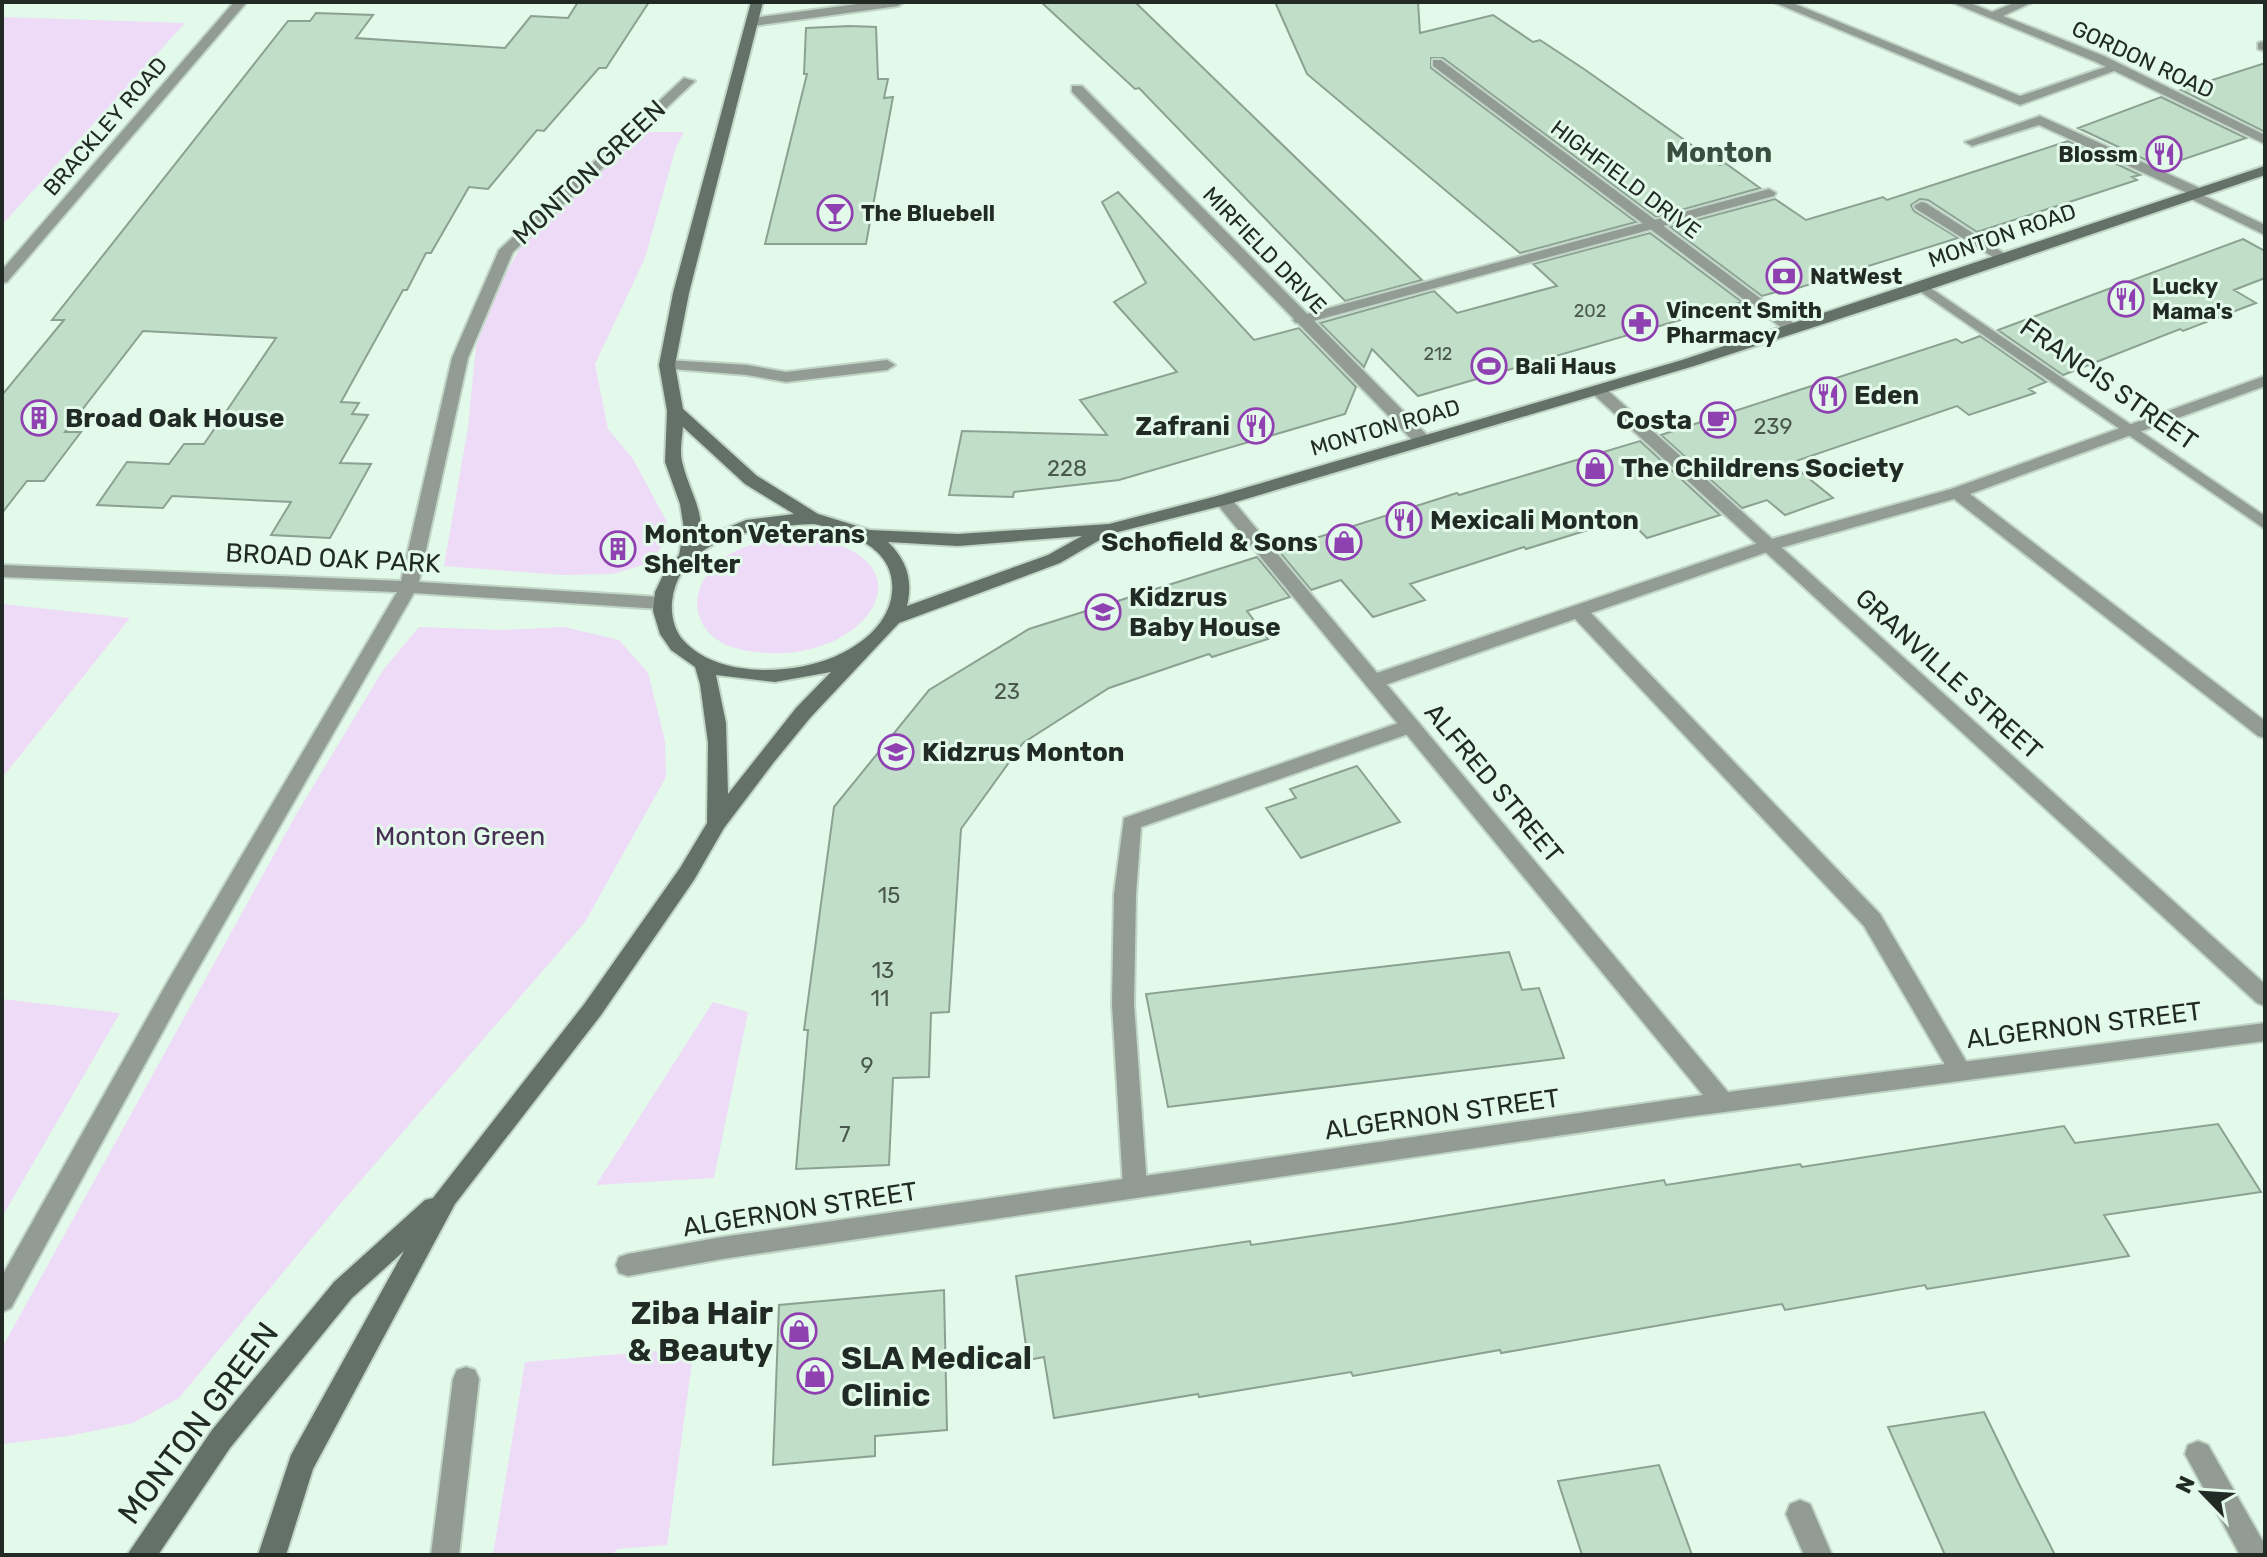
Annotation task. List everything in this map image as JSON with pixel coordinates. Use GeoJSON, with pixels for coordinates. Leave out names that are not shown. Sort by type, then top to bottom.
{"type":"FeatureCollection","features":[{"type":"Feature","properties":{"kind":"main road"},"geometry":{"type":"LineString","coordinates":[[687,557],[693,529],[689,504],[673,462],[675,411],[667,365],[681,293],[757,2]]}},
{"type":"Feature","properties":{"kind":"main road","name":"MONTON ROAD"},"geometry":{"type":"LineString","coordinates":[[867,535],[958,540],[1109,529],[1223,500],[1598,390],[1923,287],[2265,170]]}},
{"type":"Feature","properties":{"kind":"main road"},"geometry":{"type":"LineString","coordinates":[[675,411],[751,480],[814,519]]}},
{"type":"Feature","properties":{"kind":"main road"},"geometry":{"type":"LineString","coordinates":[[814,519],[867,535],[888,551],[900,571],[903,594],[894,618],[864,649],[827,666],[785,676],[742,675],[704,665],[678,649],[665,632],[660,603],[672,576],[687,557],[708,541],[741,527],[778,520],[814,519]]}},
{"type":"Feature","properties":{"kind":"main road","name":"MONTON ROAD"},"geometry":{"type":"LineString","coordinates":[[894,618],[1054,559],[1109,529]]}},
{"type":"Feature","properties":{"kind":"main road","name":"MONTON GREEN"},"geometry":{"type":"LineString","coordinates":[[272,1555],[301,1464],[446,1197],[593,1009],[687,874],[717,823],[803,713],[864,649]]}},
{"type":"Feature","properties":{"kind":"main road","name":"MONTON GREEN"},"geometry":{"type":"LineString","coordinates":[[704,665],[711,685],[719,774],[717,823]]}},
{"type":"Feature","properties":{"kind":"main road","name":"MONTON GREEN"},"geometry":{"type":"LineString","coordinates":[[141,1555],[221,1439],[343,1290],[446,1197]]}},
{"type":"Feature","properties":{"kind":"street","name":"BRACKLEY ROAD"},"geometry":{"type":"LineString","coordinates":[[2,279],[241,2]]}},
{"type":"Feature","properties":{"kind":"street"},"geometry":{"type":"LineString","coordinates":[[753,22],[898,2]]}},
{"type":"Feature","properties":{"kind":"street","name":"GORDON ROAD"},"geometry":{"type":"LineString","coordinates":[[1957,2],[2119,67],[2265,140]]}},
{"type":"Feature","properties":{"kind":"street"},"geometry":{"type":"LineString","coordinates":[[1993,16],[2027,2]]}},
{"type":"Feature","properties":{"kind":"street"},"geometry":{"type":"LineString","coordinates":[[1789,3],[2020,101],[2119,67]]}},
{"type":"Feature","properties":{"kind":"street","name":"HIGHFIELD DRIVE"},"geometry":{"type":"LineString","coordinates":[[1437,63],[1791,328]]}},
{"type":"Feature","properties":{"kind":"street","name":"MONTON GREEN"},"geometry":{"type":"LineString","coordinates":[[2,1300],[184,974],[409,587],[460,358],[506,250],[689,81]]}},
{"type":"Feature","properties":{"kind":"street","name":"MIRFIELD DRIVE"},"geometry":{"type":"LineString","coordinates":[[1077,89],[1423,441]]}},
{"type":"Feature","properties":{"kind":"street"},"geometry":{"type":"LineString","coordinates":[[1972,142],[2040,120],[2197,194],[2265,231]]}},
{"type":"Feature","properties":{"kind":"street"},"geometry":{"type":"LineString","coordinates":[[1301,320],[1769,193]]}},
{"type":"Feature","properties":{"kind":"street"},"geometry":{"type":"LineString","coordinates":[[1921,206],[2006,259]]}},
{"type":"Feature","properties":{"kind":"street","name":"FRANCIS STREET"},"geometry":{"type":"LineString","coordinates":[[1923,287],[2265,524]]}},
{"type":"Feature","properties":{"kind":"street"},"geometry":{"type":"LineString","coordinates":[[667,365],[747,370],[786,377],[887,365]]}},
{"type":"Feature","properties":{"kind":"street"},"geometry":{"type":"LineString","coordinates":[[1375,681],[1767,546],[1957,493],[2265,381]]}},
{"type":"Feature","properties":{"kind":"street","name":"GRANVILLE STREET"},"geometry":{"type":"LineString","coordinates":[[1598,390],[2265,997]]}},
{"type":"Feature","properties":{"kind":"street"},"geometry":{"type":"LineString","coordinates":[[1957,493],[2265,731]]}},
{"type":"Feature","properties":{"kind":"street","name":"ALFRED STREET"},"geometry":{"type":"LineString","coordinates":[[1223,500],[1722,1101]]}},
{"type":"Feature","properties":{"kind":"street","name":"BROAD OAK PARK"},"geometry":{"type":"LineString","coordinates":[[2,571],[409,587],[660,603]]}},
{"type":"Feature","properties":{"kind":"street"},"geometry":{"type":"LineString","coordinates":[[1579,612],[1872,920],[1959,1068]]}},
{"type":"Feature","properties":{"kind":"street"},"geometry":{"type":"LineString","coordinates":[[1135,1187],[1123,1004],[1125,894],[1131,823],[1410,726]]}},
{"type":"Feature","properties":{"kind":"street","name":"ALGERNON STREET"},"geometry":{"type":"LineString","coordinates":[[628,1265],[722,1248],[1722,1101],[1959,1068],[2265,1032]]}},
{"type":"Feature","properties":{"kind":"street"},"geometry":{"type":"LineString","coordinates":[[445,1555],[466,1379]]}},
{"type":"Feature","properties":{"kind":"street"},"geometry":{"type":"LineString","coordinates":[[2198,1454],[2255,1555]]}},
{"type":"Feature","properties":{"kind":"street"},"geometry":{"type":"LineString","coordinates":[[1800,1514],[1818,1555]]}},
{"type":"Feature","properties":{"kind":"green space"},"geometry":{"type":"Polygon","coordinates":[[[2,17],[185,23],[2,225],[2,17]]]}},
{"type":"Feature","properties":{"kind":"green space"},"geometry":{"type":"Polygon","coordinates":[[[642,132],[684,132],[676,147],[645,258],[595,364],[608,429],[633,459],[667,522],[664,543],[650,563],[612,574],[562,575],[444,566],[468,427],[476,346],[502,280],[521,246],[642,132]]]}},
{"type":"Feature","properties":{"kind":"green space"},"geometry":{"type":"Polygon","coordinates":[[[799,536],[845,547],[870,565],[878,587],[871,610],[851,631],[821,646],[783,653],[739,649],[711,635],[698,613],[697,600],[708,574],[719,562],[747,546],[799,536]]]}},
{"type":"Feature","properties":{"kind":"green space"},"geometry":{"type":"Polygon","coordinates":[[[2,604],[130,618],[2,778],[2,604]]]}},
{"type":"Feature","properties":{"kind":"green space","name":"Monton Green"},"geometry":{"type":"Polygon","coordinates":[[[419,627],[501,630],[564,627],[619,640],[648,673],[665,741],[666,777],[585,922],[329,1217],[179,1398],[133,1423],[68,1436],[2,1444],[2,1348],[297,813],[383,670],[419,627]]]}},
{"type":"Feature","properties":{"kind":"green space"},"geometry":{"type":"Polygon","coordinates":[[[2,999],[120,1013],[2,1217],[2,999]]]}},
{"type":"Feature","properties":{"kind":"green space"},"geometry":{"type":"Polygon","coordinates":[[[713,1002],[748,1012],[714,1178],[596,1185],[713,1002]]]}},
{"type":"Feature","properties":{"kind":"green space"},"geometry":{"type":"Polygon","coordinates":[[[694,1348],[667,1545],[618,1549],[611,1555],[493,1555],[525,1362],[694,1348]]]}},
{"type":"Feature","properties":{"kind":"building"},"geometry":{"type":"Polygon","coordinates":[[[578,2],[649,2],[606,68],[599,68],[544,131],[537,130],[488,189],[469,187],[431,253],[426,253],[407,290],[403,290],[341,402],[359,403],[352,414],[368,415],[340,463],[371,464],[330,538],[271,535],[291,502],[172,496],[163,508],[97,505],[127,462],[169,464],[184,444],[204,444],[276,338],[143,331],[65,432],[81,432],[44,481],[27,481],[2,513],[2,395],[64,320],[52,320],[288,21],[310,21],[316,13],[373,15],[356,38],[505,48],[531,16],[568,18],[578,2]]]}},
{"type":"Feature","properties":{"kind":"building"},"geometry":{"type":"Polygon","coordinates":[[[1041,2],[1135,2],[1422,280],[1345,301],[1139,88],[1135,89],[1041,2]]]}},
{"type":"Feature","properties":{"kind":"building"},"geometry":{"type":"Polygon","coordinates":[[[1275,2],[1418,2],[1420,33],[1493,15],[1533,42],[1540,40],[1720,165],[1725,163],[1760,188],[1656,217],[1443,58],[1431,58],[1431,68],[1636,222],[1520,253],[1307,74],[1275,2]]]}},
{"type":"Feature","properties":{"kind":"building"},"geometry":{"type":"Polygon","coordinates":[[[876,27],[878,79],[888,79],[884,98],[893,97],[866,244],[765,244],[807,74],[804,74],[806,28],[876,27]]]}},
{"type":"Feature","properties":{"kind":"building"},"geometry":{"type":"Polygon","coordinates":[[[2265,63],[2265,132],[2181,90],[2265,63]]]}},
{"type":"Feature","properties":{"kind":"building"},"geometry":{"type":"Polygon","coordinates":[[[2161,97],[2246,138],[2161,167],[2078,128],[2161,97]]]}},
{"type":"Feature","properties":{"kind":"building"},"geometry":{"type":"Polygon","coordinates":[[[2068,141],[2140,175],[2132,177],[2137,180],[1977,232],[1928,200],[1920,199],[1911,205],[1914,211],[1958,238],[1779,294],[1762,296],[1670,227],[1775,199],[1806,220],[1883,197],[1887,200],[2068,141]]]}},
{"type":"Feature","properties":{"kind":"building"},"geometry":{"type":"Polygon","coordinates":[[[1118,192],[1254,340],[1299,328],[1356,387],[1345,414],[1119,480],[1014,492],[1013,497],[949,495],[962,431],[1107,435],[1080,400],[1177,372],[1114,302],[1146,283],[1102,202],[1118,192]]]}},
{"type":"Feature","properties":{"kind":"building"},"geometry":{"type":"Polygon","coordinates":[[[1650,233],[1742,302],[1418,396],[1372,349],[1364,367],[1320,323],[1434,291],[1457,313],[1557,286],[1533,264],[1650,233]]]}},
{"type":"Feature","properties":{"kind":"building"},"geometry":{"type":"Polygon","coordinates":[[[2243,239],[2265,251],[2265,278],[2234,290],[2256,303],[2183,331],[2180,329],[2063,375],[1998,330],[2243,239]]]}},
{"type":"Feature","properties":{"kind":"building"},"geometry":{"type":"Polygon","coordinates":[[[1980,336],[2046,382],[2029,389],[2035,393],[1969,415],[1957,406],[1790,463],[1833,498],[1785,515],[1767,500],[1742,508],[1661,435],[1956,339],[1962,343],[1980,336]]]}},
{"type":"Feature","properties":{"kind":"building"},"geometry":{"type":"Polygon","coordinates":[[[1640,441],[1720,515],[1647,538],[1627,518],[1526,549],[1524,547],[1410,584],[1425,600],[1373,617],[1341,580],[1311,590],[1278,550],[1457,493],[1459,495],[1640,441]]]}},
{"type":"Feature","properties":{"kind":"building"},"geometry":{"type":"Polygon","coordinates":[[[1257,557],[1290,597],[1247,611],[1268,639],[1212,657],[1209,654],[1109,688],[1023,743],[961,829],[949,1012],[931,1013],[929,1077],[893,1078],[889,1165],[796,1169],[808,1030],[804,1030],[834,807],[929,690],[1029,629],[1257,557]]]}},
{"type":"Feature","properties":{"kind":"building"},"geometry":{"type":"Polygon","coordinates":[[[1357,766],[1400,822],[1301,858],[1266,808],[1296,798],[1290,789],[1357,766]]]}},
{"type":"Feature","properties":{"kind":"building"},"geometry":{"type":"Polygon","coordinates":[[[1509,952],[1522,990],[1539,988],[1564,1058],[1168,1107],[1146,994],[1509,952]]]}},
{"type":"Feature","properties":{"kind":"building"},"geometry":{"type":"Polygon","coordinates":[[[2218,1124],[2261,1192],[2104,1215],[2129,1256],[1927,1289],[1925,1285],[1785,1310],[1782,1304],[1501,1353],[1500,1350],[1353,1376],[1351,1372],[1054,1418],[1044,1357],[1028,1360],[1016,1276],[1250,1241],[1251,1245],[1394,1224],[1664,1180],[1666,1185],[1800,1164],[1802,1167],[2064,1126],[2075,1143],[2218,1124]]]}},
{"type":"Feature","properties":{"kind":"building"},"geometry":{"type":"Polygon","coordinates":[[[944,1290],[947,1430],[875,1436],[875,1456],[773,1465],[779,1305],[944,1290]]]}},
{"type":"Feature","properties":{"kind":"building"},"geometry":{"type":"Polygon","coordinates":[[[1984,1412],[2055,1555],[1945,1555],[1888,1427],[1984,1412]]]}},
{"type":"Feature","properties":{"kind":"building"},"geometry":{"type":"Polygon","coordinates":[[[1659,1465],[1692,1555],[1582,1555],[1558,1481],[1659,1465]]]}},
{"type":"Feature","properties":{"kind":"place","name":"Blossm"},"geometry":{"type":"Point","coordinates":[2164,154]}},
{"type":"Feature","properties":{"kind":"place","name":"The Bluebell"},"geometry":{"type":"Point","coordinates":[835,213]}},
{"type":"Feature","properties":{"kind":"place","name":"NatWest"},"geometry":{"type":"Point","coordinates":[1784,276]}},
{"type":"Feature","properties":{"kind":"place","name":"Lucky Mama's"},"geometry":{"type":"Point","coordinates":[2126,299]}},
{"type":"Feature","properties":{"kind":"place","name":"Vincent Smith Pharmacy"},"geometry":{"type":"Point","coordinates":[1640,323]}},
{"type":"Feature","properties":{"kind":"place","name":"Bali Haus"},"geometry":{"type":"Point","coordinates":[1489,366]}},
{"type":"Feature","properties":{"kind":"place","name":"Eden"},"geometry":{"type":"Point","coordinates":[1828,395]}},
{"type":"Feature","properties":{"kind":"place","name":"Broad Oak House"},"geometry":{"type":"Point","coordinates":[39,418]}},
{"type":"Feature","properties":{"kind":"place","name":"Costa"},"geometry":{"type":"Point","coordinates":[1718,420]}},
{"type":"Feature","properties":{"kind":"place","name":"Zafrani"},"geometry":{"type":"Point","coordinates":[1256,426]}},
{"type":"Feature","properties":{"kind":"place","name":"The Childrens Society"},"geometry":{"type":"Point","coordinates":[1595,468]}},
{"type":"Feature","properties":{"kind":"place","name":"Mexicali Monton"},"geometry":{"type":"Point","coordinates":[1404,520]}},
{"type":"Feature","properties":{"kind":"place","name":"Schofield & Sons"},"geometry":{"type":"Point","coordinates":[1344,542]}},
{"type":"Feature","properties":{"kind":"place","name":"Monton Veterans Shelter"},"geometry":{"type":"Point","coordinates":[618,549]}},
{"type":"Feature","properties":{"kind":"place","name":"Kidzrus Baby House"},"geometry":{"type":"Point","coordinates":[1103,612]}},
{"type":"Feature","properties":{"kind":"place","name":"Kidzrus Monton"},"geometry":{"type":"Point","coordinates":[896,752]}},
{"type":"Feature","properties":{"kind":"place","name":"Ziba Hair & Beauty"},"geometry":{"type":"Point","coordinates":[799,1331]}},
{"type":"Feature","properties":{"kind":"place","name":"SLA Medical Clinic"},"geometry":{"type":"Point","coordinates":[815,1376]}},
{"type":"Feature","properties":{"kind":"district","name":"Monton"},"geometry":{"type":"Point","coordinates":[1719,152]}}]}
